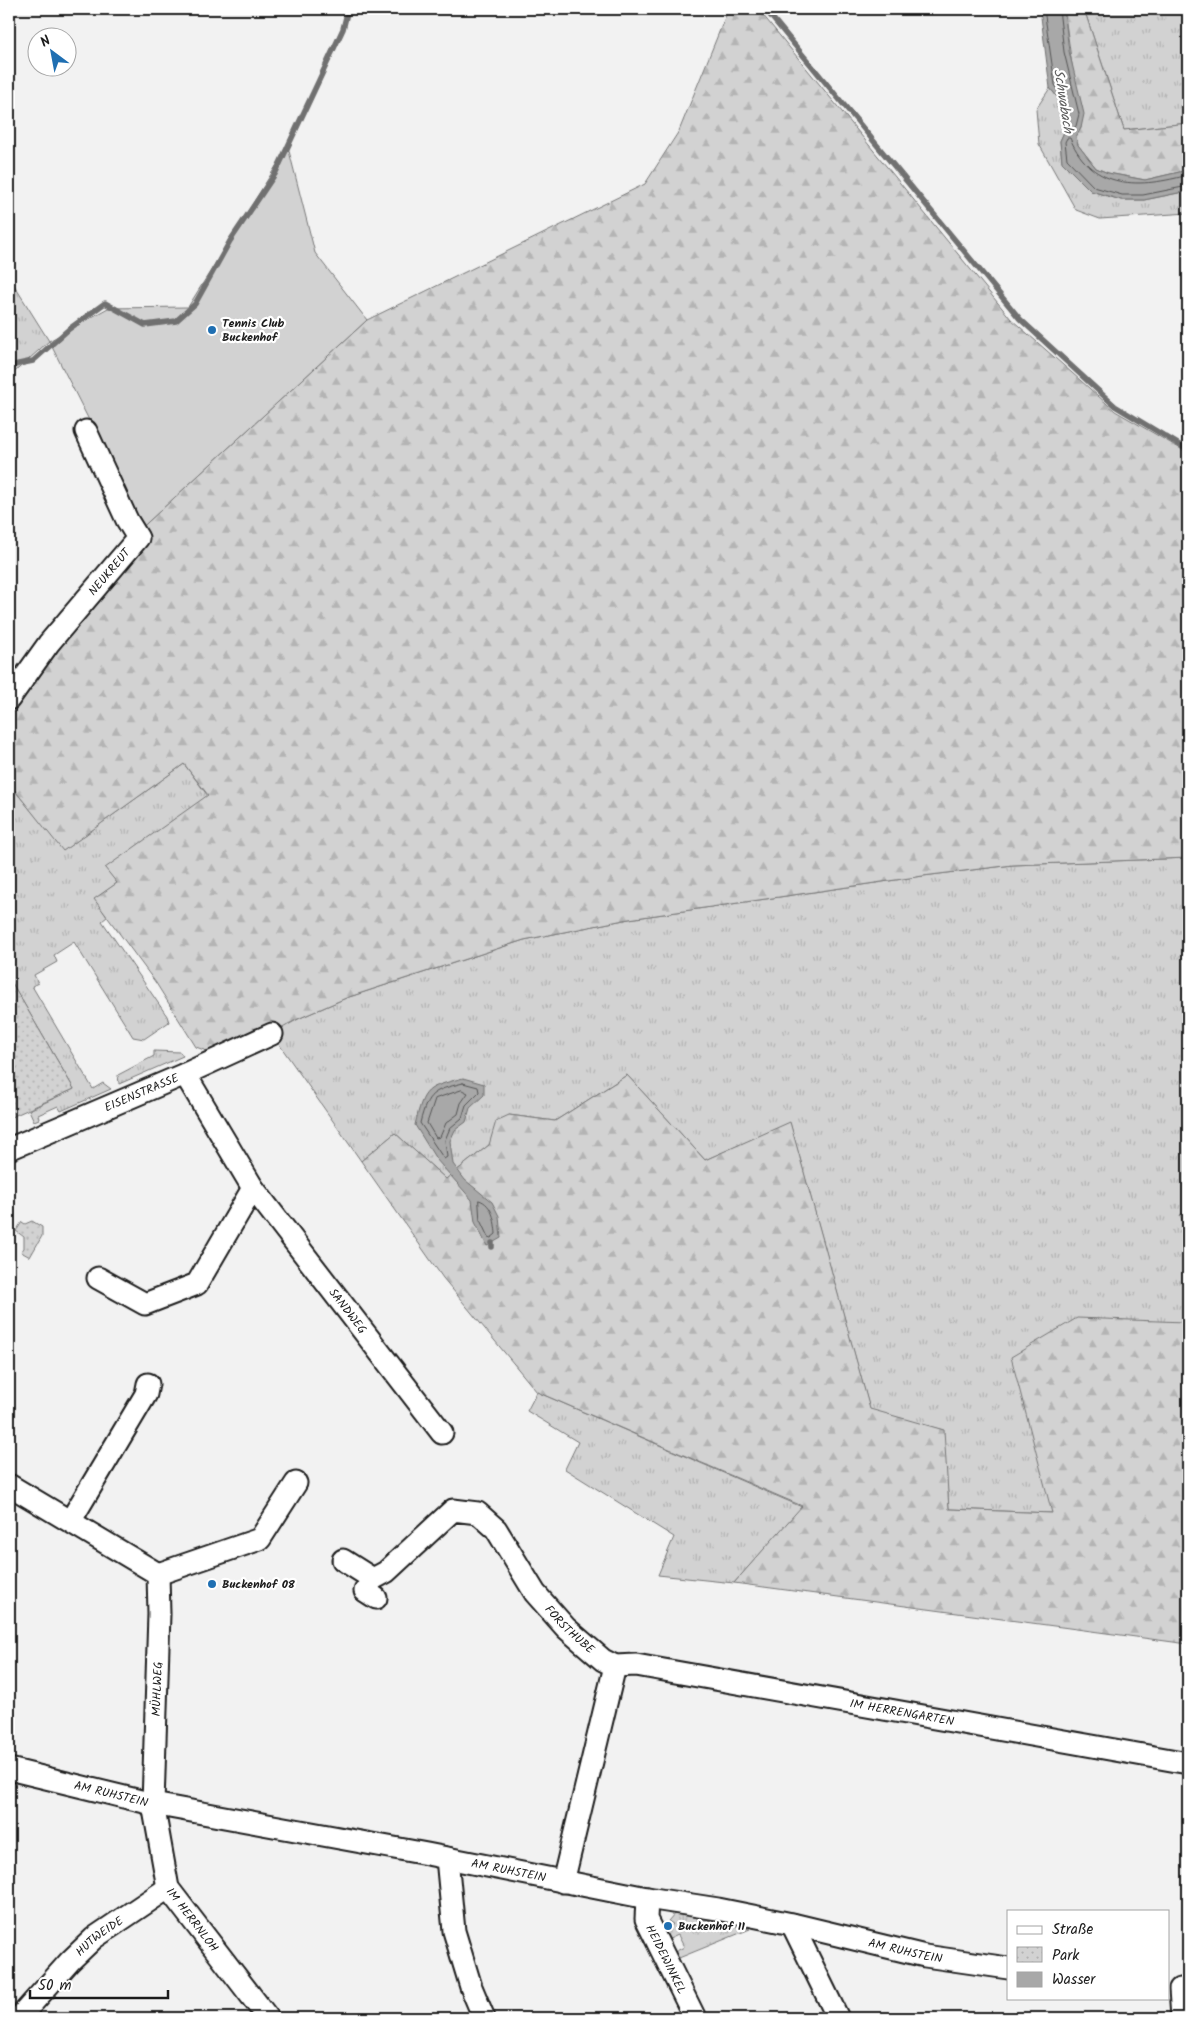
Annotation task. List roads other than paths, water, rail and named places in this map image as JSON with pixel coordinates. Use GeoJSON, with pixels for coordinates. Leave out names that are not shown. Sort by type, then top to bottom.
{"type":"FeatureCollection","features":[{"type":"Feature","properties":{"kind":"street","name":"NEUKREUT"},"geometry":{"type":"LineString","coordinates":[[9,699],[49,643],[138,538],[127,520],[86,431]]}},
{"type":"Feature","properties":{"kind":"street","name":"EISENSTRASSE"},"geometry":{"type":"LineString","coordinates":[[9,1149],[185,1074],[272,1034]]}},
{"type":"Feature","properties":{"kind":"street","name":"SANDWEG"},"geometry":{"type":"LineString","coordinates":[[185,1074],[253,1188],[442,1433]]}},
{"type":"Feature","properties":{"kind":"street"},"geometry":{"type":"LineString","coordinates":[[98,1278],[144,1304],[197,1284],[253,1188]]}},
{"type":"Feature","properties":{"kind":"street"},"geometry":{"type":"LineString","coordinates":[[70,1520],[146,1394],[148,1384]]}},
{"type":"Feature","properties":{"kind":"street"},"geometry":{"type":"LineString","coordinates":[[9,1485],[158,1574],[260,1539],[296,1483]]}},
{"type":"Feature","properties":{"kind":"street","name":"FORSTHUBE"},"geometry":{"type":"LineString","coordinates":[[343,1560],[374,1588],[386,1572],[453,1510],[478,1512],[496,1529],[535,1594],[566,1628],[603,1660],[615,1666]]}},
{"type":"Feature","properties":{"kind":"street","name":"MÜHLWEG"},"geometry":{"type":"LineString","coordinates":[[153,1804],[159,1614],[158,1574]]}},
{"type":"Feature","properties":{"kind":"street","name":"IM HERRENGARTEN"},"geometry":{"type":"LineString","coordinates":[[615,1666],[636,1665],[1188,1763]]}},
{"type":"Feature","properties":{"kind":"street"},"geometry":{"type":"LineString","coordinates":[[563,1882],[615,1666]]}},
{"type":"Feature","properties":{"kind":"street","name":"AM RUHSTEIN"},"geometry":{"type":"LineString","coordinates":[[9,1769],[153,1804],[792,1924],[925,1956],[1007,1968]]}},
{"type":"Feature","properties":{"kind":"street","name":"IM HERRNLOH"},"geometry":{"type":"LineString","coordinates":[[153,1804],[168,1888],[268,2018]]}},
{"type":"Feature","properties":{"kind":"street"},"geometry":{"type":"LineString","coordinates":[[447,1858],[454,1931],[471,1986],[484,2018]]}},
{"type":"Feature","properties":{"kind":"street","name":"HUTWEIDE"},"geometry":{"type":"LineString","coordinates":[[19,2018],[70,1961],[94,1938],[168,1888]]}},
{"type":"Feature","properties":{"kind":"street","name":"HEIDEWINKEL"},"geometry":{"type":"LineString","coordinates":[[647,1898],[646,1918],[695,2018]]}},
{"type":"Feature","properties":{"kind":"street"},"geometry":{"type":"LineString","coordinates":[[792,1924],[838,2018]]}},
{"type":"Feature","properties":{"kind":"street"},"geometry":{"type":"LineString","coordinates":[[1179,1988],[1182,2018]]}},
{"type":"Feature","properties":{"kind":"water","name":"Schwabach"},"geometry":{"type":"Polygon","coordinates":[[[1040,9],[1064,9],[1069,51],[1084,114],[1081,128],[1076,137],[1078,145],[1096,168],[1108,173],[1145,180],[1188,170],[1188,191],[1144,200],[1121,200],[1091,191],[1062,162],[1060,141],[1064,132],[1058,98],[1050,88],[1040,9]]]}},
{"type":"Feature","properties":{"kind":"water"},"geometry":{"type":"Polygon","coordinates":[[[463,1078],[484,1084],[484,1095],[470,1108],[466,1122],[455,1130],[450,1141],[453,1164],[465,1180],[492,1202],[499,1216],[501,1238],[487,1246],[475,1222],[472,1200],[436,1159],[415,1125],[421,1103],[428,1091],[441,1084],[463,1078]]]}},
{"type":"Feature","properties":{"kind":"waterway"},"geometry":{"type":"LineString","coordinates":[[9,366],[33,361],[69,329],[105,303],[145,325],[176,321],[195,304],[230,241],[275,174],[343,29],[348,9]]}},
{"type":"Feature","properties":{"kind":"waterway"},"geometry":{"type":"LineString","coordinates":[[765,9],[1020,319],[1115,406],[1188,450]]}},
{"type":"Feature","properties":{"kind":"place","name":"Tennis Club Buckenhof"},"geometry":{"type":"Point","coordinates":[212,330]}},
{"type":"Feature","properties":{"kind":"place","name":"Buckenhof 08"},"geometry":{"type":"Point","coordinates":[212,1584]}},
{"type":"Feature","properties":{"kind":"place","name":"Buckenhof 11"},"geometry":{"type":"Point","coordinates":[668,1926]}}]}
